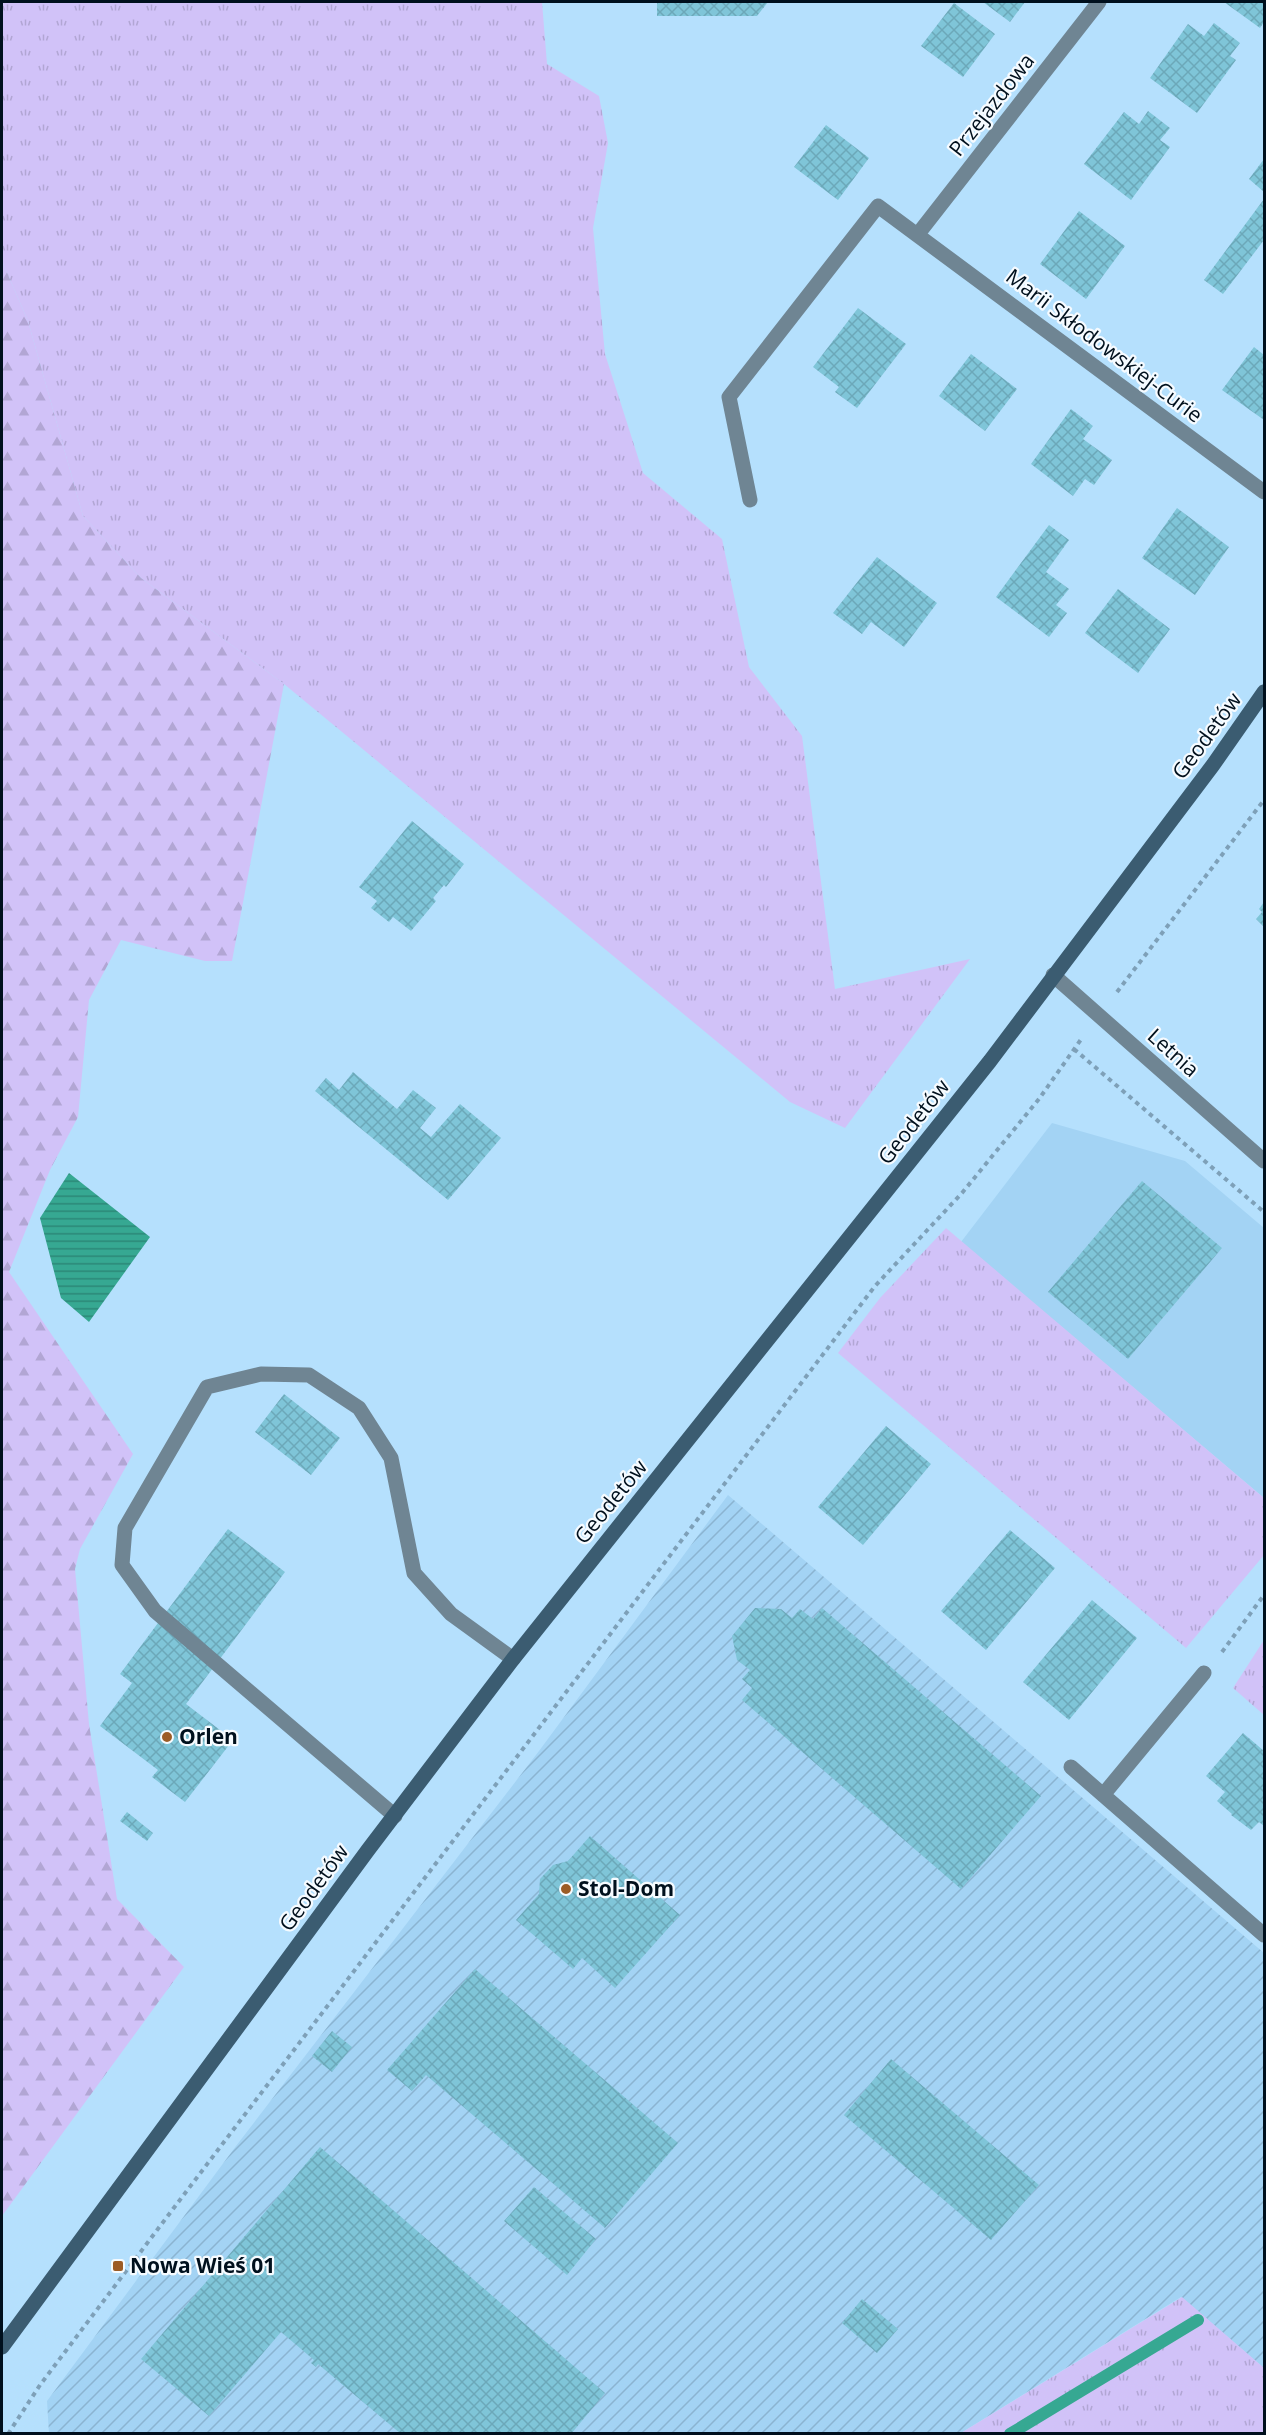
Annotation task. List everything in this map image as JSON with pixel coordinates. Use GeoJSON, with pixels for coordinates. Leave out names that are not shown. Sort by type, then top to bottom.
{"type":"FeatureCollection","features":[{"type":"Feature","properties":{"kind":"main road","name":"Geodetów"},"geometry":{"type":"LineString","coordinates":[[2,2347],[394,1816],[513,1659],[990,1061],[1213,765],[1264,692]]}},
{"type":"Feature","properties":{"kind":"street","name":"Przejazdowa"},"geometry":{"type":"LineString","coordinates":[[918,234],[1099,2]]}},
{"type":"Feature","properties":{"kind":"street","name":"Marii Skłodowskiej-Curie"},"geometry":{"type":"LineString","coordinates":[[750,500],[729,397],[878,206],[1264,492]]}},
{"type":"Feature","properties":{"kind":"street","name":"Letnia"},"geometry":{"type":"LineString","coordinates":[[1053,975],[1264,1161]]}},
{"type":"Feature","properties":{"kind":"street"},"geometry":{"type":"LineString","coordinates":[[394,1816],[155,1611],[122,1565],[125,1528],[207,1387],[261,1374],[309,1376],[359,1408],[392,1458],[414,1573],[451,1614],[513,1659]]}},
{"type":"Feature","properties":{"kind":"street"},"geometry":{"type":"LineString","coordinates":[[1103,1795],[1204,1673]]}},
{"type":"Feature","properties":{"kind":"street"},"geometry":{"type":"LineString","coordinates":[[1071,1767],[1264,1935]]}},
{"type":"Feature","properties":{"kind":"path"},"geometry":{"type":"LineString","coordinates":[[8,2433],[40,2385],[166,2218],[875,1286],[962,1193],[1039,1099],[1099,1014],[1264,800]]}},
{"type":"Feature","properties":{"kind":"path"},"geometry":{"type":"LineString","coordinates":[[1074,1049],[1264,1212]]}},
{"type":"Feature","properties":{"kind":"path"},"geometry":{"type":"LineString","coordinates":[[1204,1673],[1264,1595]]}},
{"type":"Feature","properties":{"kind":"shaded area"},"geometry":{"type":"Polygon","coordinates":[[[1052,1123],[1185,1161],[1264,1228],[1264,1498],[961,1242],[1052,1123]]]}},
{"type":"Feature","properties":{"kind":"shaded area"},"geometry":{"type":"Polygon","coordinates":[[[69,1173],[150,1237],[89,1322],[61,1298],[40,1218],[69,1173]]]}},
{"type":"Feature","properties":{"kind":"shaded area"},"geometry":{"type":"Polygon","coordinates":[[[728,1495],[1264,1953],[1264,2368],[1181,2297],[961,2433],[49,2434],[47,2401],[236,2146],[539,1751],[728,1495]]]}},
{"type":"Feature","properties":{"kind":"green space"},"geometry":{"type":"Polygon","coordinates":[[[2,2],[542,2],[547,64],[599,96],[608,143],[593,228],[605,354],[643,473],[722,539],[749,667],[802,736],[835,989],[970,959],[845,1128],[790,1102],[284,684],[141,578],[83,516],[28,321],[2,261],[2,2]]]}},
{"type":"Feature","properties":{"kind":"green space"},"geometry":{"type":"Polygon","coordinates":[[[2,261],[28,321],[83,516],[141,578],[284,684],[232,961],[205,961],[121,940],[89,1000],[78,1117],[50,1170],[9,1272],[133,1454],[80,1549],[75,1569],[89,1724],[117,1899],[184,1967],[2,2216],[2,261]]]}},
{"type":"Feature","properties":{"kind":"green space"},"geometry":{"type":"Polygon","coordinates":[[[946,1228],[1264,1498],[1264,1555],[1186,1648],[838,1353],[880,1298],[946,1228]]]}},
{"type":"Feature","properties":{"kind":"green space"},"geometry":{"type":"Polygon","coordinates":[[[1264,1640],[1264,1715],[1233,1688],[1264,1640]]]}},
{"type":"Feature","properties":{"kind":"green space"},"geometry":{"type":"Polygon","coordinates":[[[1182,2297],[1264,2368],[1264,2433],[961,2433],[1182,2297]]]}},
{"type":"Feature","properties":{"kind":"building"},"geometry":{"type":"Polygon","coordinates":[[[657,2],[768,2],[757,16],[657,16],[657,2]]]}},
{"type":"Feature","properties":{"kind":"building"},"geometry":{"type":"Polygon","coordinates":[[[983,2],[1025,2],[1010,22],[983,2]]]}},
{"type":"Feature","properties":{"kind":"building"},"geometry":{"type":"Polygon","coordinates":[[[1224,2],[1264,2],[1264,22],[1260,28],[1224,2]]]}},
{"type":"Feature","properties":{"kind":"building"},"geometry":{"type":"Polygon","coordinates":[[[954,3],[995,34],[963,77],[921,46],[954,3]]]}},
{"type":"Feature","properties":{"kind":"building"},"geometry":{"type":"Polygon","coordinates":[[[1214,23],[1240,43],[1230,56],[1236,60],[1197,113],[1150,78],[1188,24],[1204,36],[1214,23]]]}},
{"type":"Feature","properties":{"kind":"building"},"geometry":{"type":"Polygon","coordinates":[[[1148,111],[1170,128],[1160,140],[1170,147],[1131,200],[1084,164],[1124,112],[1139,124],[1148,111]]]}},
{"type":"Feature","properties":{"kind":"building"},"geometry":{"type":"Polygon","coordinates":[[[826,125],[869,158],[838,200],[794,167],[826,125]]]}},
{"type":"Feature","properties":{"kind":"building"},"geometry":{"type":"Polygon","coordinates":[[[1264,159],[1264,192],[1249,179],[1264,159]]]}},
{"type":"Feature","properties":{"kind":"building"},"geometry":{"type":"Polygon","coordinates":[[[1264,199],[1264,240],[1223,294],[1204,280],[1264,199]]]}},
{"type":"Feature","properties":{"kind":"building"},"geometry":{"type":"Polygon","coordinates":[[[1079,211],[1125,246],[1086,299],[1040,264],[1079,211]]]}},
{"type":"Feature","properties":{"kind":"building"},"geometry":{"type":"Polygon","coordinates":[[[858,308],[906,344],[857,408],[835,392],[839,387],[813,367],[858,308]]]}},
{"type":"Feature","properties":{"kind":"building"},"geometry":{"type":"Polygon","coordinates":[[[1254,347],[1264,355],[1264,420],[1222,390],[1254,347]]]}},
{"type":"Feature","properties":{"kind":"building"},"geometry":{"type":"Polygon","coordinates":[[[971,354],[1017,389],[985,431],[939,396],[971,354]]]}},
{"type":"Feature","properties":{"kind":"building"},"geometry":{"type":"Polygon","coordinates":[[[1071,409],[1093,426],[1083,439],[1112,460],[1094,485],[1085,479],[1073,496],[1031,464],[1071,409]]]}},
{"type":"Feature","properties":{"kind":"building"},"geometry":{"type":"Polygon","coordinates":[[[1177,508],[1229,547],[1195,595],[1142,558],[1177,508]]]}},
{"type":"Feature","properties":{"kind":"building"},"geometry":{"type":"Polygon","coordinates":[[[1049,525],[1069,540],[1046,572],[1069,589],[1056,605],[1067,613],[1049,637],[996,597],[1049,525]]]}},
{"type":"Feature","properties":{"kind":"building"},"geometry":{"type":"Polygon","coordinates":[[[877,557],[937,603],[904,647],[871,622],[862,634],[833,613],[877,557]]]}},
{"type":"Feature","properties":{"kind":"building"},"geometry":{"type":"Polygon","coordinates":[[[1118,589],[1170,629],[1138,673],[1085,633],[1118,589]]]}},
{"type":"Feature","properties":{"kind":"building"},"geometry":{"type":"Polygon","coordinates":[[[412,821],[464,864],[446,887],[444,885],[433,898],[436,901],[411,931],[393,917],[389,922],[371,908],[377,901],[359,887],[412,821]]]}},
{"type":"Feature","properties":{"kind":"building"},"geometry":{"type":"Polygon","coordinates":[[[1264,902],[1264,927],[1256,919],[1262,912],[1259,909],[1264,902]]]}},
{"type":"Feature","properties":{"kind":"building"},"geometry":{"type":"Polygon","coordinates":[[[353,1072],[397,1109],[413,1090],[436,1108],[420,1128],[431,1137],[460,1104],[501,1138],[448,1200],[315,1091],[326,1078],[339,1090],[353,1072]]]}},
{"type":"Feature","properties":{"kind":"building"},"geometry":{"type":"Polygon","coordinates":[[[1142,1181],[1222,1248],[1128,1359],[1048,1292],[1142,1181]]]}},
{"type":"Feature","properties":{"kind":"building"},"geometry":{"type":"Polygon","coordinates":[[[284,1394],[340,1438],[311,1475],[255,1432],[284,1394]]]}},
{"type":"Feature","properties":{"kind":"building"},"geometry":{"type":"Polygon","coordinates":[[[886,1426],[931,1464],[863,1545],[818,1507],[886,1426]]]}},
{"type":"Feature","properties":{"kind":"building"},"geometry":{"type":"Polygon","coordinates":[[[228,1529],[285,1572],[186,1704],[233,1740],[185,1802],[152,1777],[158,1770],[100,1726],[132,1683],[120,1674],[228,1529]]]}},
{"type":"Feature","properties":{"kind":"building"},"geometry":{"type":"Polygon","coordinates":[[[1010,1530],[1055,1568],[986,1650],[941,1611],[1010,1530]]]}},
{"type":"Feature","properties":{"kind":"building"},"geometry":{"type":"Polygon","coordinates":[[[1092,1600],[1137,1638],[1069,1720],[1023,1682],[1092,1600]]]}},
{"type":"Feature","properties":{"kind":"building"},"geometry":{"type":"Polygon","coordinates":[[[755,1608],[781,1609],[792,1618],[800,1609],[813,1619],[822,1608],[1041,1796],[961,1889],[742,1700],[752,1688],[742,1679],[750,1670],[737,1660],[732,1636],[755,1608]]]}},
{"type":"Feature","properties":{"kind":"building"},"geometry":{"type":"Polygon","coordinates":[[[1243,1733],[1264,1751],[1264,1826],[1259,1822],[1251,1830],[1217,1801],[1225,1792],[1206,1776],[1243,1733]]]}},
{"type":"Feature","properties":{"kind":"building"},"geometry":{"type":"Polygon","coordinates":[[[127,1812],[153,1833],[147,1841],[120,1821],[127,1812]]]}},
{"type":"Feature","properties":{"kind":"building"},"geometry":{"type":"Polygon","coordinates":[[[590,1836],[680,1915],[615,1988],[582,1958],[573,1969],[516,1920],[539,1894],[540,1879],[553,1865],[568,1861],[590,1836]]]}},
{"type":"Feature","properties":{"kind":"building"},"geometry":{"type":"Polygon","coordinates":[[[475,1969],[678,2143],[605,2228],[426,2075],[412,2091],[387,2070],[475,1969]]]}},
{"type":"Feature","properties":{"kind":"building"},"geometry":{"type":"Polygon","coordinates":[[[332,2031],[352,2047],[332,2072],[312,2056],[332,2031]]]}},
{"type":"Feature","properties":{"kind":"building"},"geometry":{"type":"Polygon","coordinates":[[[891,2059],[1039,2185],[991,2240],[844,2115],[891,2059]]]}},
{"type":"Feature","properties":{"kind":"building"},"geometry":{"type":"Polygon","coordinates":[[[320,2147],[605,2393],[571,2434],[401,2434],[318,2364],[316,2367],[311,2363],[314,2360],[281,2332],[209,2416],[141,2359],[320,2147]]]}},
{"type":"Feature","properties":{"kind":"building"},"geometry":{"type":"Polygon","coordinates":[[[534,2187],[596,2239],[567,2275],[504,2221],[534,2187]]]}},
{"type":"Feature","properties":{"kind":"building"},"geometry":{"type":"Polygon","coordinates":[[[862,2299],[898,2329],[877,2353],[842,2323],[862,2299]]]}},
{"type":"Feature","properties":{"kind":"waterway"},"geometry":{"type":"LineString","coordinates":[[1010,2434],[1198,2320]]}},
{"type":"Feature","properties":{"kind":"place","name":"Orlen"},"geometry":{"type":"Point","coordinates":[167,1737]}},
{"type":"Feature","properties":{"kind":"place","name":"Stol-Dom"},"geometry":{"type":"Point","coordinates":[566,1889]}},
{"type":"Feature","properties":{"kind":"place","name":"Nowa Wieś 01"},"geometry":{"type":"Point","coordinates":[118,2266]}}]}
